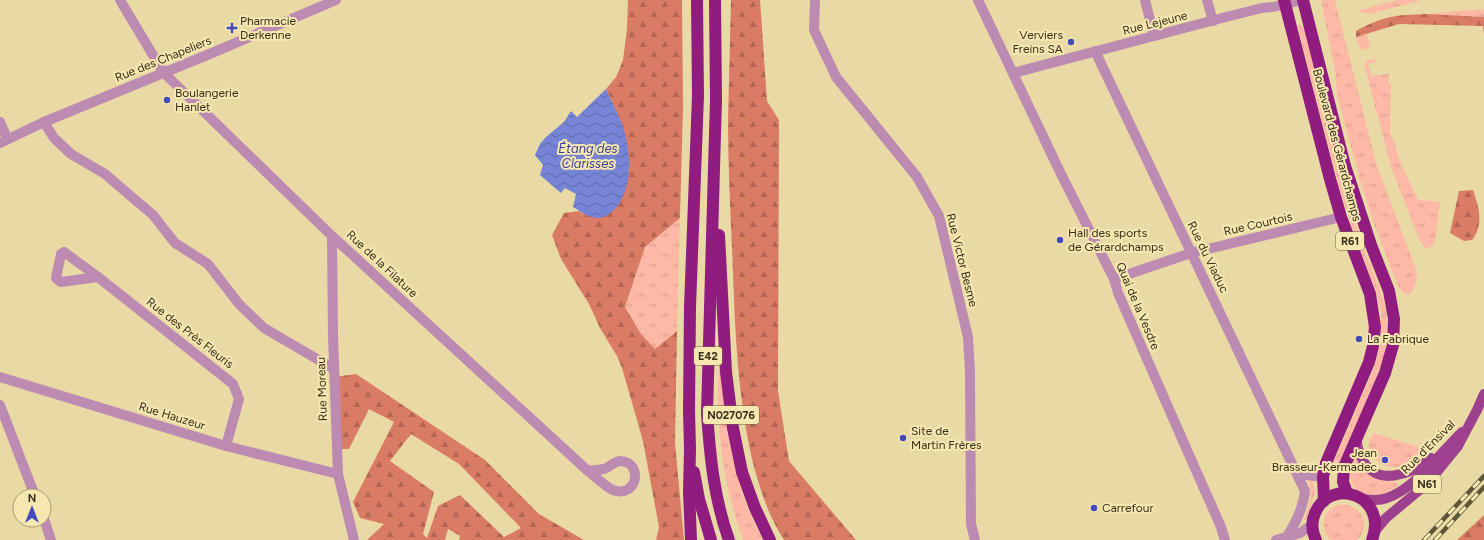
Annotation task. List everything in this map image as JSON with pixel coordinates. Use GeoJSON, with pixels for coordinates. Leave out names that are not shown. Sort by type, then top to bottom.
{"type":"FeatureCollection","features":[{"type":"Feature","properties":{"kind":"highway","name":"E42"},"geometry":{"type":"LineString","coordinates":[[697,0],[698,96],[690,315],[690,449],[699,499],[711,540]]}},
{"type":"Feature","properties":{"kind":"highway","name":"E42"},"geometry":{"type":"LineString","coordinates":[[715,0],[716,99],[707,365],[707,413],[710,458],[723,522],[729,540]]}},
{"type":"Feature","properties":{"kind":"highway","name":"Boulevard des Gérardchamps"},"geometry":{"type":"LineString","coordinates":[[1303,0],[1345,166],[1368,238],[1389,291],[1394,319],[1393,345],[1388,363],[1378,390],[1344,467],[1343,482],[1347,493]]}},
{"type":"Feature","properties":{"kind":"highway","name":"Boulevard des Gérardchamps"},"geometry":{"type":"LineString","coordinates":[[1285,2],[1330,179],[1341,217],[1370,294],[1374,316],[1375,336],[1369,362],[1326,463],[1323,476],[1324,501]]}},
{"type":"Feature","properties":{"kind":"highway","name":"N027076"},"geometry":{"type":"LineString","coordinates":[[714,170],[722,284],[726,372],[733,428],[742,472],[755,508],[770,540]]}},
{"type":"Feature","properties":{"kind":"highway"},"geometry":{"type":"LineString","coordinates":[[690,449],[689,491],[691,540]]}},
{"type":"Feature","properties":{"kind":"highway"},"geometry":{"type":"LineString","coordinates":[[1316,540],[1313,524],[1316,510],[1324,501],[1336,494],[1347,493],[1362,499],[1374,513],[1376,524],[1374,536]]}},
{"type":"Feature","properties":{"kind":"main road","name":"Rue d'Ensival"},"geometry":{"type":"LineString","coordinates":[[1374,536],[1386,518],[1429,482],[1458,446],[1484,394]]}},
{"type":"Feature","properties":{"kind":"main road","name":"Rue d'Ensival"},"geometry":{"type":"LineString","coordinates":[[1362,499],[1381,500],[1404,489],[1425,471],[1468,426]]}},
{"type":"Feature","properties":{"kind":"main road"},"geometry":{"type":"LineString","coordinates":[[1356,439],[1361,457],[1367,466],[1375,472],[1389,476],[1402,475],[1414,470],[1450,444]]}},
{"type":"Feature","properties":{"kind":"street","name":"Rue de la Filature"},"geometry":{"type":"LineString","coordinates":[[120,0],[163,72],[332,236],[588,471]]}},
{"type":"Feature","properties":{"kind":"street","name":"Rue des Chapeliers"},"geometry":{"type":"LineString","coordinates":[[4,140],[336,0]]}},
{"type":"Feature","properties":{"kind":"street","name":"Rue Victor Besme"},"geometry":{"type":"LineString","coordinates":[[815,0],[814,30],[836,77],[917,177],[939,216],[968,337],[970,371],[971,524],[975,540]]}},
{"type":"Feature","properties":{"kind":"street","name":"Quai de la Vesdre"},"geometry":{"type":"LineString","coordinates":[[978,0],[1114,279],[1118,293],[1221,527],[1225,540]]}},
{"type":"Feature","properties":{"kind":"street"},"geometry":{"type":"LineString","coordinates":[[1145,0],[1154,36]]}},
{"type":"Feature","properties":{"kind":"street"},"geometry":{"type":"LineString","coordinates":[[1207,0],[1213,21]]}},
{"type":"Feature","properties":{"kind":"street","name":"Rue Lejeune"},"geometry":{"type":"LineString","coordinates":[[1013,73],[1285,2],[1303,0]]}},
{"type":"Feature","properties":{"kind":"street","name":"Rue du Viaduc"},"geometry":{"type":"LineString","coordinates":[[1094,51],[1305,490],[1301,510],[1294,526],[1281,539]]}},
{"type":"Feature","properties":{"kind":"street"},"geometry":{"type":"LineString","coordinates":[[0,122],[4,140]]}},
{"type":"Feature","properties":{"kind":"street"},"geometry":{"type":"LineString","coordinates":[[44,122],[54,138],[71,154],[105,174],[153,215],[175,243],[208,264],[239,304],[264,328],[334,369]]}},
{"type":"Feature","properties":{"kind":"street","name":"Rue Courtois"},"geometry":{"type":"LineString","coordinates":[[1114,279],[1191,253],[1341,217]]}},
{"type":"Feature","properties":{"kind":"street","name":"Rue Moreau"},"geometry":{"type":"LineString","coordinates":[[332,236],[334,369],[338,474],[354,540]]}},
{"type":"Feature","properties":{"kind":"street","name":"Rue des Près Fleuris"},"geometry":{"type":"LineString","coordinates":[[98,277],[233,384],[238,399],[226,446]]}},
{"type":"Feature","properties":{"kind":"street","name":"Rue Hauzeur"},"geometry":{"type":"LineString","coordinates":[[0,377],[226,446],[338,474]]}},
{"type":"Feature","properties":{"kind":"street"},"geometry":{"type":"LineString","coordinates":[[0,405],[32,488]]}},
{"type":"Feature","properties":{"kind":"street"},"geometry":{"type":"LineString","coordinates":[[1298,474],[1323,476]]}},
{"type":"Feature","properties":{"kind":"street"},"geometry":{"type":"LineString","coordinates":[[1281,539],[1300,533],[1313,524]]}},
{"type":"Feature","properties":{"kind":"street"},"geometry":{"type":"LineString","coordinates":[[47,528],[51,540]]}},
{"type":"Feature","properties":{"kind":"green space"},"geometry":{"type":"Polygon","coordinates":[[[628,0],[682,0],[683,107],[680,218],[645,247],[625,307],[641,334],[655,349],[677,331],[675,443],[684,540],[656,540],[659,527],[643,441],[622,368],[617,356],[600,328],[589,304],[561,259],[552,235],[564,213],[580,211],[583,214],[623,127],[606,89],[616,77],[623,60],[627,29],[628,0]]]}},
{"type":"Feature","properties":{"kind":"green space"},"geometry":{"type":"Polygon","coordinates":[[[731,0],[760,0],[767,101],[779,120],[778,391],[789,461],[856,540],[784,540],[773,521],[765,501],[752,459],[740,389],[735,319],[728,140],[731,0]]]}},
{"type":"Feature","properties":{"kind":"green space"},"geometry":{"type":"Polygon","coordinates":[[[1321,0],[1335,0],[1377,166],[1417,272],[1416,282],[1409,294],[1402,292],[1398,286],[1374,224],[1360,180],[1337,95],[1335,71],[1321,0]]]}},
{"type":"Feature","properties":{"kind":"green space"},"geometry":{"type":"Polygon","coordinates":[[[1397,0],[1422,0],[1370,14],[1357,11],[1397,0]]]}},
{"type":"Feature","properties":{"kind":"green space"},"geometry":{"type":"Polygon","coordinates":[[[1484,9],[1484,17],[1426,14],[1484,9]]]}},
{"type":"Feature","properties":{"kind":"green space"},"geometry":{"type":"Polygon","coordinates":[[[1426,14],[1484,17],[1484,35],[1483,26],[1399,24],[1356,37],[1356,31],[1382,19],[1406,15],[1426,14]]]}},
{"type":"Feature","properties":{"kind":"green space"},"geometry":{"type":"Polygon","coordinates":[[[1299,24],[1304,28],[1339,170],[1365,252],[1379,287],[1386,312],[1387,336],[1385,353],[1376,378],[1339,463],[1334,462],[1375,366],[1381,341],[1381,314],[1377,294],[1354,233],[1340,190],[1299,31],[1299,24]]]}},
{"type":"Feature","properties":{"kind":"green space"},"geometry":{"type":"Polygon","coordinates":[[[1367,34],[1370,45],[1366,49],[1362,50],[1358,45],[1356,37],[1367,34]]]}},
{"type":"Feature","properties":{"kind":"green space"},"geometry":{"type":"Polygon","coordinates":[[[1375,59],[1376,62],[1368,64],[1371,76],[1389,74],[1389,84],[1391,84],[1390,131],[1401,164],[1418,200],[1440,202],[1435,242],[1429,248],[1425,248],[1419,239],[1391,167],[1364,64],[1367,60],[1375,59]]]}},
{"type":"Feature","properties":{"kind":"green space"},"geometry":{"type":"Polygon","coordinates":[[[1473,190],[1479,216],[1478,228],[1472,240],[1464,241],[1450,233],[1459,191],[1473,190]]]}},
{"type":"Feature","properties":{"kind":"green space"},"geometry":{"type":"Polygon","coordinates":[[[680,218],[677,331],[655,349],[641,334],[625,307],[645,247],[680,218]]]}},
{"type":"Feature","properties":{"kind":"green space"},"geometry":{"type":"Polygon","coordinates":[[[719,361],[729,430],[738,476],[753,520],[763,540],[743,540],[729,492],[719,427],[719,361]]]}},
{"type":"Feature","properties":{"kind":"green space"},"geometry":{"type":"Polygon","coordinates":[[[356,374],[485,460],[539,514],[584,540],[459,540],[460,536],[448,529],[445,540],[367,540],[384,524],[360,518],[353,502],[394,422],[369,409],[349,449],[337,449],[334,377],[356,374]],[[411,434],[390,461],[434,492],[423,534],[427,538],[438,506],[460,495],[504,537],[521,528],[459,464],[411,434]]]}},
{"type":"Feature","properties":{"kind":"green space"},"geometry":{"type":"Polygon","coordinates":[[[1373,433],[1425,449],[1414,459],[1404,465],[1396,467],[1386,466],[1377,461],[1370,453],[1369,444],[1373,433]]]}},
{"type":"Feature","properties":{"kind":"green space"},"geometry":{"type":"Polygon","coordinates":[[[1356,459],[1368,473],[1383,481],[1396,482],[1398,485],[1387,492],[1380,494],[1373,495],[1360,492],[1350,478],[1352,461],[1356,459]]]}},
{"type":"Feature","properties":{"kind":"green space"},"geometry":{"type":"Polygon","coordinates":[[[1309,481],[1313,481],[1315,492],[1306,520],[1304,520],[1311,499],[1309,481]]]}},
{"type":"Feature","properties":{"kind":"green space"},"geometry":{"type":"Polygon","coordinates":[[[1342,504],[1355,508],[1363,517],[1364,528],[1357,540],[1330,540],[1326,534],[1324,529],[1324,518],[1330,509],[1342,504]]]}},
{"type":"Feature","properties":{"kind":"green space"},"geometry":{"type":"Polygon","coordinates":[[[1484,515],[1484,540],[1457,540],[1484,515]]]}},
{"type":"Feature","properties":{"kind":"water","name":"Étang des Clarisses"},"geometry":{"type":"Polygon","coordinates":[[[606,89],[624,128],[627,143],[629,172],[625,191],[616,208],[601,218],[595,218],[588,216],[573,207],[576,194],[565,188],[561,193],[540,175],[543,165],[535,155],[540,144],[564,122],[571,111],[577,117],[606,89]]]}},
{"type":"Feature","properties":{"kind":"railway"},"geometry":{"type":"LineString","coordinates":[[1424,540],[1484,476]]}},
{"type":"Feature","properties":{"kind":"railway"},"geometry":{"type":"LineString","coordinates":[[1435,540],[1484,487]]}},
{"type":"Feature","properties":{"kind":"place","name":"Pharmacie Derkenne"},"geometry":{"type":"Point","coordinates":[232,28]}},
{"type":"Feature","properties":{"kind":"place","name":"Verviers Freins SA"},"geometry":{"type":"Point","coordinates":[1071,42]}},
{"type":"Feature","properties":{"kind":"place","name":"Boulangerie Hanlet"},"geometry":{"type":"Point","coordinates":[167,100]}},
{"type":"Feature","properties":{"kind":"place","name":"Hall des sports de Gérardchamps"},"geometry":{"type":"Point","coordinates":[1060,240]}},
{"type":"Feature","properties":{"kind":"place","name":"La Fabrique"},"geometry":{"type":"Point","coordinates":[1359,339]}},
{"type":"Feature","properties":{"kind":"place","name":"Site de Martin Frères"},"geometry":{"type":"Point","coordinates":[903,438]}},
{"type":"Feature","properties":{"kind":"place","name":"Jean Brasseur-Kermadec"},"geometry":{"type":"Point","coordinates":[1385,460]}},
{"type":"Feature","properties":{"kind":"place","name":"Carrefour"},"geometry":{"type":"Point","coordinates":[1094,508]}}]}
